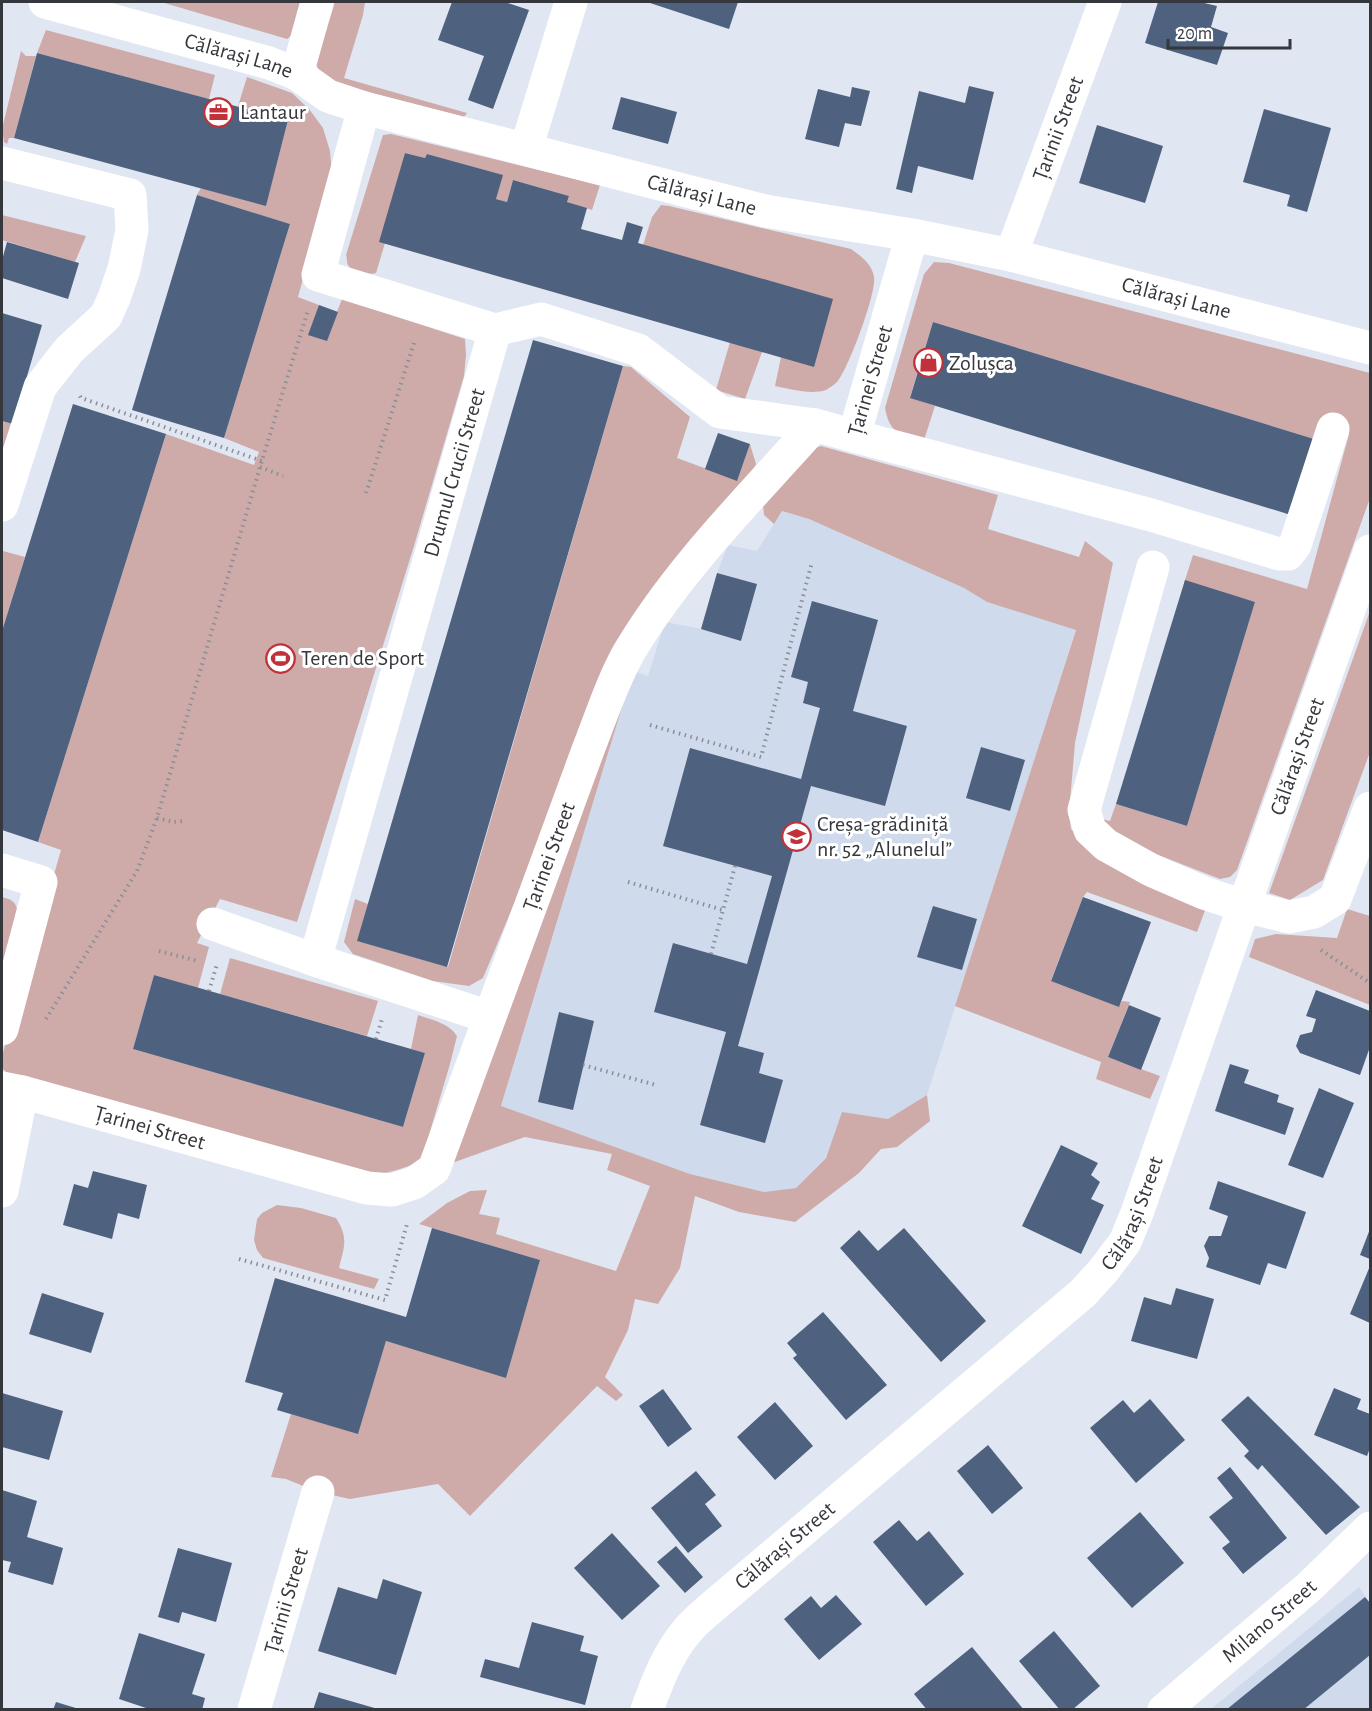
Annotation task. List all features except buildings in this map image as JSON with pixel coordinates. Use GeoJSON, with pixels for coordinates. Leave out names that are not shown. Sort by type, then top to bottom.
{"type":"FeatureCollection","features":[{"type":"Feature","properties":{"kind":"street","name":"Călărași Lane"},"geometry":{"type":"LineString","coordinates":[[45,2],[269,63],[297,74],[328,96],[364,108],[765,211],[912,235],[1011,255],[1371,348]]}},
{"type":"Feature","properties":{"kind":"street"},"geometry":{"type":"LineString","coordinates":[[297,74],[317,2]]}},
{"type":"Feature","properties":{"kind":"street"},"geometry":{"type":"LineString","coordinates":[[526,149],[571,2]]}},
{"type":"Feature","properties":{"kind":"street","name":"Țarinii Street"},"geometry":{"type":"LineString","coordinates":[[1011,255],[1105,2]]}},
{"type":"Feature","properties":{"kind":"street"},"geometry":{"type":"LineString","coordinates":[[364,108],[318,275],[495,330],[541,319],[638,350],[720,412],[815,425]]}},
{"type":"Feature","properties":{"kind":"street"},"geometry":{"type":"LineString","coordinates":[[2,163],[130,195],[132,230],[124,269],[106,316],[69,350],[40,387],[2,505]]}},
{"type":"Feature","properties":{"kind":"street","name":"Țarinei Street"},"geometry":{"type":"LineString","coordinates":[[12,1090],[367,1188],[392,1190],[414,1183],[434,1169],[588,750],[628,654],[691,563],[815,425],[854,436],[912,235]]}},
{"type":"Feature","properties":{"kind":"street","name":"Drumul Crucii Street"},"geometry":{"type":"LineString","coordinates":[[315,960],[495,330]]}},
{"type":"Feature","properties":{"kind":"street"},"geometry":{"type":"LineString","coordinates":[[854,436],[1151,515],[1279,554],[1288,554],[1294,545],[1333,429]]}},
{"type":"Feature","properties":{"kind":"street","name":"Călărași Street"},"geometry":{"type":"LineString","coordinates":[[647,1710],[669,1658],[687,1630],[1083,1293],[1125,1242],[1371,551]]}},
{"type":"Feature","properties":{"kind":"street"},"geometry":{"type":"LineString","coordinates":[[1153,567],[1084,810],[1090,830],[1106,845],[1151,870],[1204,893],[1289,917],[1314,912],[1335,899],[1371,808]]}},
{"type":"Feature","properties":{"kind":"street"},"geometry":{"type":"LineString","coordinates":[[2,870],[41,882],[2,1029]]}},
{"type":"Feature","properties":{"kind":"street"},"geometry":{"type":"LineString","coordinates":[[213,924],[489,1017]]}},
{"type":"Feature","properties":{"kind":"street"},"geometry":{"type":"LineString","coordinates":[[2,1191],[12,1090]]}},
{"type":"Feature","properties":{"kind":"street","name":"Țarinii Street"},"geometry":{"type":"LineString","coordinates":[[254,1710],[318,1492]]}},
{"type":"Feature","properties":{"kind":"street","name":"Milano Street"},"geometry":{"type":"LineString","coordinates":[[1164,1710],[1309,1587],[1371,1528]]}},
{"type":"Feature","properties":{"kind":"path"},"geometry":{"type":"LineString","coordinates":[[45,1020],[137,871],[157,818],[318,275]]}},
{"type":"Feature","properties":{"kind":"path"},"geometry":{"type":"LineString","coordinates":[[366,493],[426,309]]}},
{"type":"Feature","properties":{"kind":"path"},"geometry":{"type":"LineString","coordinates":[[69,350],[81,398],[262,461]]}},
{"type":"Feature","properties":{"kind":"path"},"geometry":{"type":"LineString","coordinates":[[260,467],[283,476]]}},
{"type":"Feature","properties":{"kind":"path"},"geometry":{"type":"LineString","coordinates":[[650,725],[760,757],[812,562]]}},
{"type":"Feature","properties":{"kind":"path"},"geometry":{"type":"LineString","coordinates":[[157,818],[173,822],[183,821]]}},
{"type":"Feature","properties":{"kind":"path"},"geometry":{"type":"LineString","coordinates":[[711,954],[735,866]]}},
{"type":"Feature","properties":{"kind":"path"},"geometry":{"type":"LineString","coordinates":[[627,882],[723,910]]}},
{"type":"Feature","properties":{"kind":"path"},"geometry":{"type":"LineString","coordinates":[[1289,917],[1312,945],[1371,983]]}},
{"type":"Feature","properties":{"kind":"path"},"geometry":{"type":"LineString","coordinates":[[159,951],[205,963]]}},
{"type":"Feature","properties":{"kind":"path"},"geometry":{"type":"LineString","coordinates":[[584,1065],[656,1085]]}},
{"type":"Feature","properties":{"kind":"path"},"geometry":{"type":"LineString","coordinates":[[238,1259],[385,1300],[409,1215]]}},
{"type":"Feature","properties":{"kind":"shaded area"},"geometry":{"type":"Polygon","coordinates":[[[161,2],[309,2],[300,29],[287,39],[161,2]]]}},
{"type":"Feature","properties":{"kind":"shaded area"},"geometry":{"type":"Polygon","coordinates":[[[335,2],[365,2],[344,78],[467,113],[464,117],[326,81],[316,64],[335,2]]]}},
{"type":"Feature","properties":{"kind":"shaded area"},"geometry":{"type":"Polygon","coordinates":[[[46,30],[215,75],[209,99],[37,53],[46,30]]]}},
{"type":"Feature","properties":{"kind":"shaded area"},"geometry":{"type":"Polygon","coordinates":[[[21,51],[26,56],[36,56],[14,138],[9,138],[7,144],[4,142],[2,129],[21,51]]]}},
{"type":"Feature","properties":{"kind":"shaded area"},"geometry":{"type":"Polygon","coordinates":[[[247,77],[292,93],[309,109],[323,128],[330,151],[332,175],[298,297],[337,312],[342,299],[465,339],[464,376],[414,546],[297,922],[220,899],[197,943],[209,947],[198,988],[154,975],[133,1049],[403,1127],[425,1053],[411,1049],[418,1015],[445,1025],[457,1036],[421,1162],[377,1175],[9,1075],[2,1068],[2,1056],[61,850],[38,842],[166,434],[254,465],[259,452],[224,438],[290,224],[197,195],[201,188],[266,205],[288,120],[238,106],[247,77]]]}},
{"type":"Feature","properties":{"kind":"shaded area"},"geometry":{"type":"Polygon","coordinates":[[[391,134],[600,185],[592,210],[567,202],[569,196],[513,180],[507,202],[496,199],[502,175],[427,154],[425,158],[405,153],[376,273],[361,273],[350,268],[346,255],[383,135],[391,134]]]}},
{"type":"Feature","properties":{"kind":"shaded area"},"geometry":{"type":"Polygon","coordinates":[[[661,205],[851,249],[866,261],[874,277],[871,298],[854,347],[837,382],[826,390],[813,392],[775,386],[781,357],[643,245],[652,217],[661,205]]]}},
{"type":"Feature","properties":{"kind":"shaded area"},"geometry":{"type":"Polygon","coordinates":[[[2,215],[86,236],[75,262],[2,240],[2,215]]]}},
{"type":"Feature","properties":{"kind":"shaded area"},"geometry":{"type":"Polygon","coordinates":[[[934,262],[949,263],[1370,373],[1370,498],[1237,870],[1230,877],[1220,879],[1135,846],[1116,833],[1102,819],[1110,821],[1116,804],[1187,826],[1255,602],[1184,583],[1193,555],[1307,589],[1349,434],[1333,429],[1314,439],[933,322],[910,397],[935,406],[924,440],[902,434],[893,428],[885,408],[924,274],[934,262]]]}},
{"type":"Feature","properties":{"kind":"shaded area"},"geometry":{"type":"Polygon","coordinates":[[[730,342],[762,352],[745,399],[716,390],[730,342]]]}},
{"type":"Feature","properties":{"kind":"shaded area"},"geometry":{"type":"Polygon","coordinates":[[[623,366],[631,367],[690,417],[677,458],[737,480],[750,444],[756,464],[748,481],[562,789],[483,978],[469,986],[433,981],[353,954],[344,942],[355,899],[368,904],[358,941],[448,967],[623,366]]]}},
{"type":"Feature","properties":{"kind":"shaded area"},"geometry":{"type":"Polygon","coordinates":[[[2,421],[13,424],[2,460],[2,421]]]}},
{"type":"Feature","properties":{"kind":"shaded area"},"geometry":{"type":"Polygon","coordinates":[[[821,446],[998,495],[988,529],[1079,557],[1085,541],[1113,563],[1075,743],[1069,813],[1071,829],[1088,848],[1207,905],[1197,932],[1087,892],[1083,897],[1051,980],[1119,1006],[1122,1001],[1130,1002],[1108,1057],[1160,1076],[1150,1099],[1096,1079],[1101,1062],[955,1006],[1076,630],[987,602],[964,588],[809,519],[782,511],[774,524],[764,515],[763,505],[806,451],[821,446]]]}},
{"type":"Feature","properties":{"kind":"shaded area","name":"Creșa-grădiniță nr. 52 „Alunelul”"},"geometry":{"type":"Polygon","coordinates":[[[782,511],[809,519],[964,588],[987,602],[1076,629],[927,1095],[888,1119],[842,1113],[826,1157],[796,1188],[764,1192],[690,1174],[501,1107],[633,671],[648,676],[665,622],[702,629],[717,573],[728,545],[757,551],[782,511]]]}},
{"type":"Feature","properties":{"kind":"shaded area"},"geometry":{"type":"Polygon","coordinates":[[[2,552],[25,557],[2,631],[2,552]]]}},
{"type":"Feature","properties":{"kind":"shaded area"},"geometry":{"type":"Polygon","coordinates":[[[1370,611],[1370,752],[1323,880],[1290,900],[1269,893],[1370,611]]]}},
{"type":"Feature","properties":{"kind":"shaded area"},"geometry":{"type":"Polygon","coordinates":[[[633,671],[501,1106],[690,1174],[764,1192],[796,1188],[826,1158],[842,1112],[888,1119],[927,1095],[930,1121],[897,1147],[881,1149],[859,1173],[795,1222],[739,1212],[695,1196],[680,1268],[658,1304],[635,1299],[628,1330],[605,1377],[623,1395],[616,1401],[597,1386],[470,1516],[438,1484],[350,1499],[318,1492],[286,1479],[271,1477],[291,1414],[358,1433],[386,1341],[506,1377],[540,1260],[419,1224],[447,1203],[470,1191],[487,1190],[479,1214],[500,1218],[496,1234],[616,1271],[650,1186],[607,1170],[612,1154],[525,1137],[452,1163],[633,671]]]}},
{"type":"Feature","properties":{"kind":"shaded area"},"geometry":{"type":"Polygon","coordinates":[[[2,897],[13,902],[17,909],[2,967],[2,897]]]}},
{"type":"Feature","properties":{"kind":"shaded area"},"geometry":{"type":"Polygon","coordinates":[[[1347,909],[1370,916],[1370,1005],[1249,957],[1255,939],[1276,934],[1337,938],[1347,909]]]}},
{"type":"Feature","properties":{"kind":"shaded area"},"geometry":{"type":"Polygon","coordinates":[[[230,958],[378,1001],[367,1036],[220,994],[230,958]]]}},
{"type":"Feature","properties":{"kind":"shaded area"},"geometry":{"type":"Polygon","coordinates":[[[277,1205],[301,1208],[336,1218],[344,1237],[339,1268],[379,1279],[374,1289],[263,1258],[254,1240],[257,1219],[262,1213],[277,1205]]]}},
{"type":"Feature","properties":{"kind":"shaded area"},"geometry":{"type":"Polygon","coordinates":[[[1359,1587],[1370,1603],[1370,1709],[1210,1710],[1359,1587]]]}},
{"type":"Feature","properties":{"kind":"place","name":"Lantaur"},"geometry":{"type":"Point","coordinates":[219,112]}},
{"type":"Feature","properties":{"kind":"place","name":"Zolușca"},"geometry":{"type":"Point","coordinates":[928,363]}},
{"type":"Feature","properties":{"kind":"place","name":"Teren de Sport"},"geometry":{"type":"Point","coordinates":[280,658]}},
{"type":"Feature","properties":{"kind":"place","name":"Creșa-grădiniță nr. 52 „Alunelul”"},"geometry":{"type":"Point","coordinates":[796,837]}}]}
